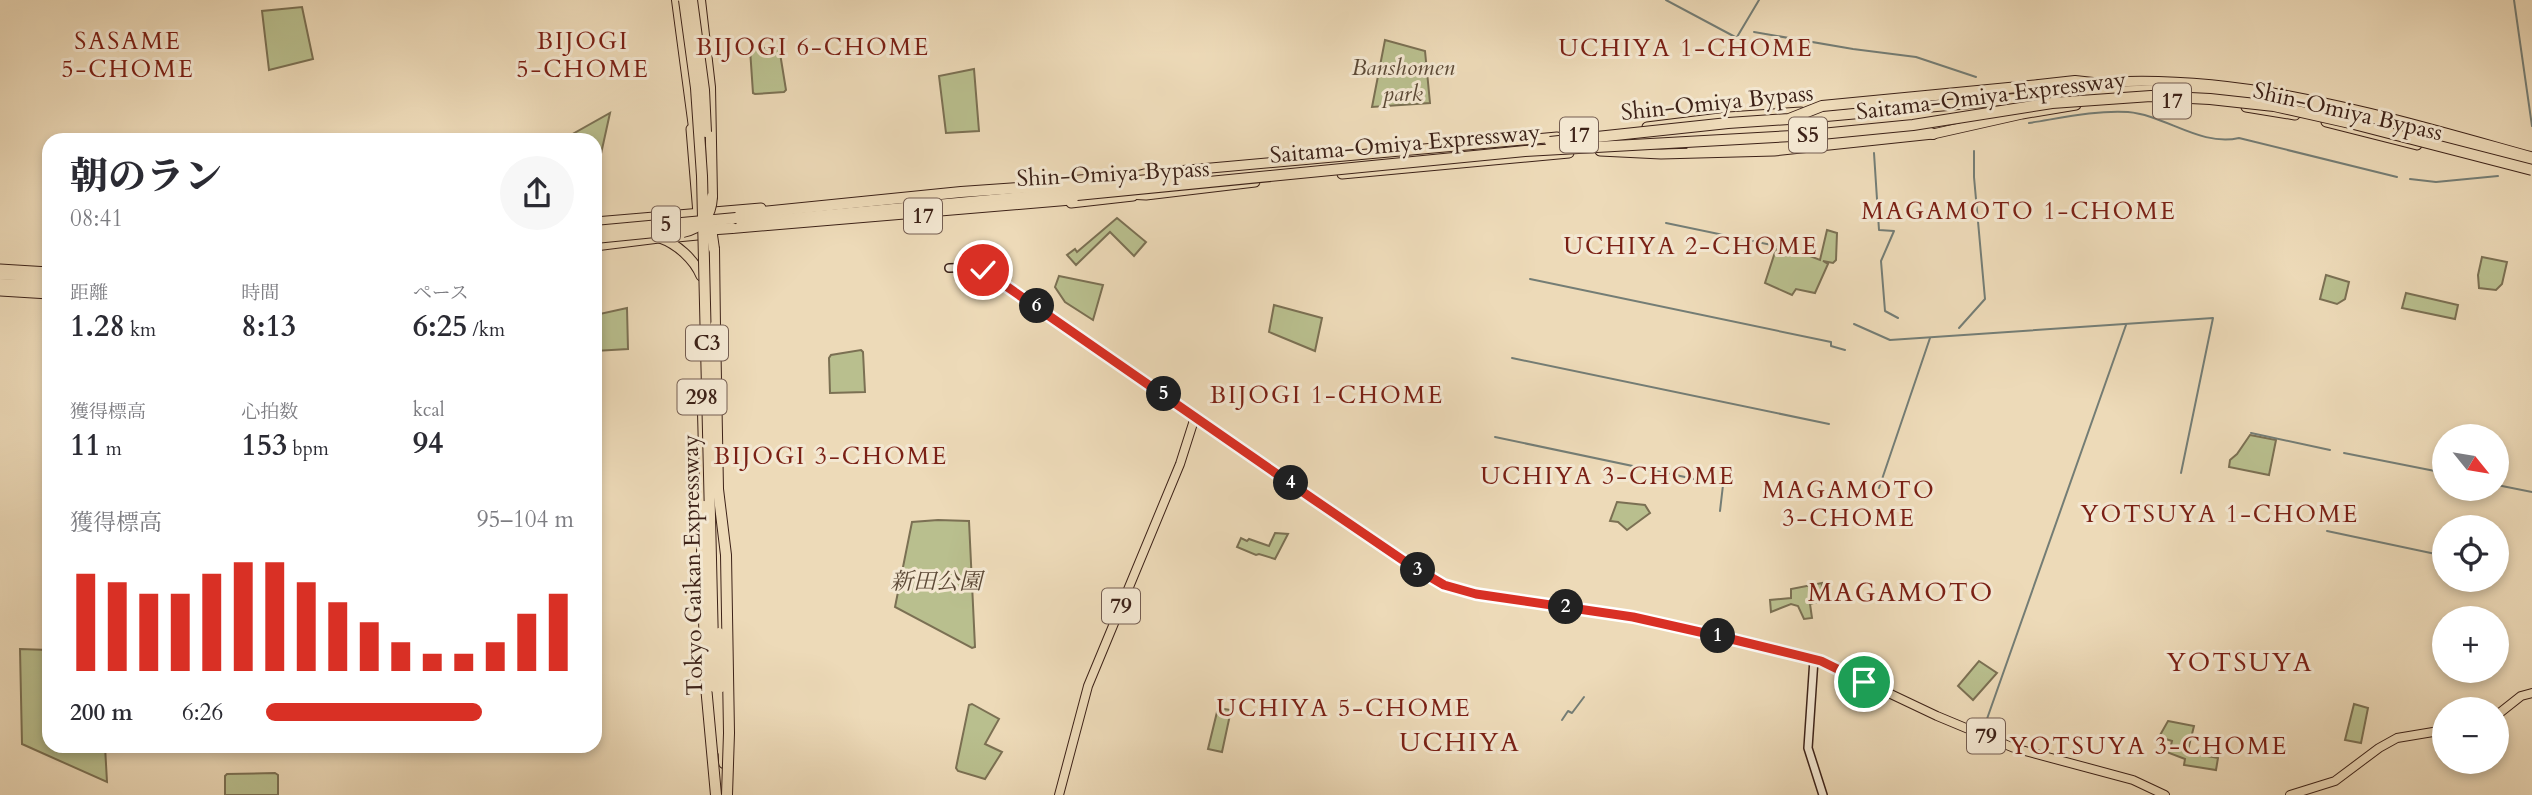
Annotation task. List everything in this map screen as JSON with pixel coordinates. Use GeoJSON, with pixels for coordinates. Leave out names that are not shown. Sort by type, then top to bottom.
{"type":"FeatureCollection","features":[{"type":"Feature","properties":{"kind":"highway"},"geometry":{"type":"LineString","coordinates":[[675,0],[695,134],[700,199],[713,238],[708,249],[706,468],[702,552],[706,686],[716,795]]}},
{"type":"Feature","properties":{"kind":"highway","name":"298"},"geometry":{"type":"LineString","coordinates":[[675,0],[686,91],[708,223],[720,492],[727,795]]}},
{"type":"Feature","properties":{"kind":"highway","name":"Tokyo Gaikan Expressway"},"geometry":{"type":"LineString","coordinates":[[684,0],[696,88],[702,176],[716,795]]}},
{"type":"Feature","properties":{"kind":"highway","name":"Tokyo Gaikan Expressway"},"geometry":{"type":"LineString","coordinates":[[692,0],[704,90],[709,175],[716,525],[727,795]]}},
{"type":"Feature","properties":{"kind":"highway"},"geometry":{"type":"LineString","coordinates":[[702,0],[709,78],[712,197],[708,223]]}},
{"type":"Feature","properties":{"kind":"highway","name":"298"},"geometry":{"type":"LineString","coordinates":[[702,0],[714,99],[708,223],[701,276],[704,479],[716,795]]}},
{"type":"Feature","properties":{"kind":"highway","name":"S5"},"geometry":{"type":"LineString","coordinates":[[1789,119],[1822,106],[2075,81],[2093,83]]}},
{"type":"Feature","properties":{"kind":"highway","name":"Shin-Omiya Bypass"},"geometry":{"type":"LineString","coordinates":[[734,221],[1085,189],[1144,174],[1495,144],[1728,117],[1816,111],[2093,83],[2168,83],[2220,87],[2301,99],[2403,122],[2532,159]]}},
{"type":"Feature","properties":{"kind":"highway","name":"Saitama-Omiya Expressway"},"geometry":{"type":"LineString","coordinates":[[734,221],[1077,195],[1194,179],[1728,123],[2092,92],[2181,90],[2310,106],[2532,159]]}},
{"type":"Feature","properties":{"kind":"highway","name":"Saitama-Omiya Expressway"},"geometry":{"type":"LineString","coordinates":[[1194,179],[1536,150],[1811,135],[1913,125],[2092,98],[2180,97],[2242,102],[2308,113],[2532,172]]}},
{"type":"Feature","properties":{"kind":"highway","name":"Shin-Omiya Bypass"},"geometry":{"type":"LineString","coordinates":[[734,221],[1085,191],[1146,195],[1604,151],[1661,154],[1774,151],[1933,134],[2071,106],[2151,100],[2230,105],[2300,116],[2532,172]]}},
{"type":"Feature","properties":{"kind":"highway","name":"17"},"geometry":{"type":"LineString","coordinates":[[1655,144],[1705,146],[1812,141],[1922,130],[1933,134]]}},
{"type":"Feature","properties":{"kind":"highway","name":"17"},"geometry":{"type":"LineString","coordinates":[[602,233],[1144,174]]}},
{"type":"Feature","properties":{"kind":"highway","name":"17"},"geometry":{"type":"LineString","coordinates":[[602,234],[660,238],[708,223],[1109,200],[1146,195]]}},
{"type":"Feature","properties":{"kind":"highway"},"geometry":{"type":"LineString","coordinates":[[712,197],[719,211],[734,221]]}},
{"type":"Feature","properties":{"kind":"highway"},"geometry":{"type":"LineString","coordinates":[[680,225],[698,208],[700,199]]}},
{"type":"Feature","properties":{"kind":"highway"},"geometry":{"type":"LineString","coordinates":[[602,233],[734,221]]}},
{"type":"Feature","properties":{"kind":"highway"},"geometry":{"type":"LineString","coordinates":[[708,249],[718,235],[734,221]]}},
{"type":"Feature","properties":{"kind":"highway","name":"5"},"geometry":{"type":"LineString","coordinates":[[602,233],[734,221]]}},
{"type":"Feature","properties":{"kind":"highway"},"geometry":{"type":"LineString","coordinates":[[680,225],[698,236],[708,249],[718,489],[727,568],[727,795]]}},
{"type":"Feature","properties":{"kind":"highway"},"geometry":{"type":"LineString","coordinates":[[660,238],[673,244],[694,264],[701,276]]}},
{"type":"Feature","properties":{"kind":"highway"},"geometry":{"type":"LineString","coordinates":[[0,269],[42,279]]}},
{"type":"Feature","properties":{"kind":"highway"},"geometry":{"type":"LineString","coordinates":[[0,274],[42,279]]}},
{"type":"Feature","properties":{"kind":"highway"},"geometry":{"type":"LineString","coordinates":[[0,284],[42,280]]}},
{"type":"Feature","properties":{"kind":"highway"},"geometry":{"type":"LineString","coordinates":[[0,291],[42,294]]}},
{"type":"Feature","properties":{"kind":"main road"},"geometry":{"type":"LineString","coordinates":[[949,268],[981,268],[1195,417]]}},
{"type":"Feature","properties":{"kind":"main road","name":"79"},"geometry":{"type":"LineString","coordinates":[[1059,795],[1088,685],[1188,444],[1195,417],[1410,565],[1452,588],[1476,594],[1633,617],[1814,659],[2014,748],[2133,780],[2165,795]]}},
{"type":"Feature","properties":{"kind":"main road"},"geometry":{"type":"LineString","coordinates":[[1814,659],[1808,748],[1823,795]]}},
{"type":"Feature","properties":{"kind":"main road"},"geometry":{"type":"LineString","coordinates":[[2509,706],[2521,696],[2532,693]]}},
{"type":"Feature","properties":{"kind":"main road"},"geometry":{"type":"LineString","coordinates":[[2290,795],[2335,781],[2397,738],[2432,732]]}},
{"type":"Feature","properties":{"kind":"green space"},"geometry":{"type":"Polygon","coordinates":[[[302,7],[313,59],[269,70],[262,11],[302,7]]]}},
{"type":"Feature","properties":{"kind":"green space","name":"Banshomen park"},"geometry":{"type":"Polygon","coordinates":[[[1385,40],[1425,51],[1430,103],[1372,107],[1385,40]]]}},
{"type":"Feature","properties":{"kind":"green space"},"geometry":{"type":"Polygon","coordinates":[[[779,47],[786,90],[753,93],[750,49],[779,47]]]}},
{"type":"Feature","properties":{"kind":"green space"},"geometry":{"type":"Polygon","coordinates":[[[974,69],[979,131],[946,133],[939,76],[974,69]]]}},
{"type":"Feature","properties":{"kind":"green space"},"geometry":{"type":"Polygon","coordinates":[[[610,113],[602,149],[602,133],[574,133],[610,113]]]}},
{"type":"Feature","properties":{"kind":"green space"},"geometry":{"type":"Polygon","coordinates":[[[1117,218],[1146,242],[1134,256],[1110,232],[1076,265],[1067,255],[1075,249],[1077,252],[1117,218]]]}},
{"type":"Feature","properties":{"kind":"green space"},"geometry":{"type":"Polygon","coordinates":[[[1827,230],[1837,233],[1836,260],[1833,263],[1823,261],[1828,264],[1815,293],[1796,289],[1792,295],[1765,283],[1776,249],[1784,246],[1820,260],[1827,230]]]}},
{"type":"Feature","properties":{"kind":"green space"},"geometry":{"type":"Polygon","coordinates":[[[2482,257],[2507,262],[2502,284],[2496,290],[2479,288],[2478,275],[2482,257]]]}},
{"type":"Feature","properties":{"kind":"green space"},"geometry":{"type":"Polygon","coordinates":[[[2326,275],[2349,282],[2345,299],[2337,304],[2320,299],[2326,275]]]}},
{"type":"Feature","properties":{"kind":"green space"},"geometry":{"type":"Polygon","coordinates":[[[1059,276],[1103,285],[1093,320],[1065,302],[1055,287],[1059,276]]]}},
{"type":"Feature","properties":{"kind":"green space"},"geometry":{"type":"Polygon","coordinates":[[[2406,293],[2458,305],[2455,319],[2402,308],[2406,293]]]}},
{"type":"Feature","properties":{"kind":"green space"},"geometry":{"type":"Polygon","coordinates":[[[1274,305],[1322,318],[1315,351],[1269,332],[1274,305]]]}},
{"type":"Feature","properties":{"kind":"green space"},"geometry":{"type":"Polygon","coordinates":[[[627,308],[628,349],[602,351],[602,313],[627,308]]]}},
{"type":"Feature","properties":{"kind":"green space"},"geometry":{"type":"Polygon","coordinates":[[[861,350],[865,392],[830,393],[831,355],[861,350]]]}},
{"type":"Feature","properties":{"kind":"green space"},"geometry":{"type":"Polygon","coordinates":[[[2250,435],[2276,440],[2269,475],[2229,467],[2230,460],[2250,435]]]}},
{"type":"Feature","properties":{"kind":"green space"},"geometry":{"type":"Polygon","coordinates":[[[1617,502],[1645,505],[1650,513],[1627,530],[1618,522],[1610,521],[1617,502]]]}},
{"type":"Feature","properties":{"kind":"green space","name":"新田公園"},"geometry":{"type":"Polygon","coordinates":[[[969,521],[975,647],[972,648],[895,607],[912,522],[969,521]]]}},
{"type":"Feature","properties":{"kind":"green space"},"geometry":{"type":"Polygon","coordinates":[[[1275,533],[1288,534],[1275,559],[1237,547],[1241,538],[1269,546],[1275,533]]]}},
{"type":"Feature","properties":{"kind":"green space"},"geometry":{"type":"Polygon","coordinates":[[[1822,583],[1821,601],[1810,604],[1812,618],[1804,619],[1798,606],[1791,604],[1771,612],[1770,600],[1791,598],[1791,589],[1822,583]]]}},
{"type":"Feature","properties":{"kind":"green space"},"geometry":{"type":"Polygon","coordinates":[[[20,649],[42,650],[42,753],[22,744],[20,649]]]}},
{"type":"Feature","properties":{"kind":"green space"},"geometry":{"type":"Polygon","coordinates":[[[1979,661],[1997,673],[1973,700],[1958,686],[1979,661]]]}},
{"type":"Feature","properties":{"kind":"green space"},"geometry":{"type":"Polygon","coordinates":[[[972,704],[999,719],[985,744],[1002,752],[985,779],[956,768],[969,705],[972,704]]]}},
{"type":"Feature","properties":{"kind":"green space"},"geometry":{"type":"Polygon","coordinates":[[[2354,704],[2368,708],[2361,743],[2345,740],[2354,704]]]}},
{"type":"Feature","properties":{"kind":"green space"},"geometry":{"type":"Polygon","coordinates":[[[1218,708],[1231,710],[1222,752],[1208,749],[1218,708]]]}},
{"type":"Feature","properties":{"kind":"green space"},"geometry":{"type":"Polygon","coordinates":[[[2168,721],[2194,726],[2188,750],[2218,758],[2216,770],[2184,765],[2185,759],[2169,753],[2172,741],[2159,737],[2168,721]]]}},
{"type":"Feature","properties":{"kind":"green space"},"geometry":{"type":"Polygon","coordinates":[[[42,753],[105,753],[107,782],[42,753]]]}},
{"type":"Feature","properties":{"kind":"green space"},"geometry":{"type":"Polygon","coordinates":[[[227,774],[278,775],[278,795],[225,795],[227,774]]]}},
{"type":"Feature","properties":{"kind":"waterway"},"geometry":{"type":"LineString","coordinates":[[1666,0],[1739,39]]}},
{"type":"Feature","properties":{"kind":"waterway"},"geometry":{"type":"LineString","coordinates":[[1737,37],[1759,0]]}},
{"type":"Feature","properties":{"kind":"waterway"},"geometry":{"type":"LineString","coordinates":[[2514,0],[2532,126]]}},
{"type":"Feature","properties":{"kind":"waterway"},"geometry":{"type":"LineString","coordinates":[[1754,32],[1916,57],[1976,77]]}},
{"type":"Feature","properties":{"kind":"waterway"},"geometry":{"type":"LineString","coordinates":[[2029,123],[2091,113],[2142,114],[2197,135],[2225,140],[2239,138],[2397,177]]}},
{"type":"Feature","properties":{"kind":"waterway"},"geometry":{"type":"LineString","coordinates":[[1959,328],[1985,299],[1974,151]]}},
{"type":"Feature","properties":{"kind":"waterway"},"geometry":{"type":"LineString","coordinates":[[1874,153],[1879,230],[1894,231],[1881,261],[1885,311],[1898,318]]}},
{"type":"Feature","properties":{"kind":"waterway"},"geometry":{"type":"LineString","coordinates":[[2410,179],[2436,182],[2498,176]]}},
{"type":"Feature","properties":{"kind":"waterway"},"geometry":{"type":"LineString","coordinates":[[1666,223],[1781,247]]}},
{"type":"Feature","properties":{"kind":"waterway"},"geometry":{"type":"LineString","coordinates":[[1530,279],[1831,342],[1831,346],[1845,350]]}},
{"type":"Feature","properties":{"kind":"waterway"},"geometry":{"type":"LineString","coordinates":[[1854,324],[1890,340],[2213,318],[2181,473]]}},
{"type":"Feature","properties":{"kind":"waterway"},"geometry":{"type":"LineString","coordinates":[[1982,733],[2126,325]]}},
{"type":"Feature","properties":{"kind":"waterway"},"geometry":{"type":"LineString","coordinates":[[1879,488],[1930,338]]}},
{"type":"Feature","properties":{"kind":"waterway"},"geometry":{"type":"LineString","coordinates":[[1512,358],[1829,424]]}},
{"type":"Feature","properties":{"kind":"waterway"},"geometry":{"type":"LineString","coordinates":[[2251,433],[2330,450]]}},
{"type":"Feature","properties":{"kind":"waterway"},"geometry":{"type":"LineString","coordinates":[[1495,437],[1723,485],[1720,511]]}},
{"type":"Feature","properties":{"kind":"waterway"},"geometry":{"type":"LineString","coordinates":[[2344,453],[2432,470]]}},
{"type":"Feature","properties":{"kind":"waterway"},"geometry":{"type":"LineString","coordinates":[[2510,488],[2532,492]]}},
{"type":"Feature","properties":{"kind":"waterway"},"geometry":{"type":"LineString","coordinates":[[2327,531],[2432,553]]}},
{"type":"Feature","properties":{"kind":"waterway"},"geometry":{"type":"LineString","coordinates":[[1562,720],[1568,711],[1572,713],[1584,697]]}},
{"type":"Feature","properties":{"kind":"district","name":"BIJOGI 6-CHOME"},"geometry":{"type":"Point","coordinates":[813,47]}},
{"type":"Feature","properties":{"kind":"district","name":"UCHIYA 1-CHOME"},"geometry":{"type":"Point","coordinates":[1686,48]}},
{"type":"Feature","properties":{"kind":"district","name":"SASAME 5-CHOME"},"geometry":{"type":"Point","coordinates":[128,55]}},
{"type":"Feature","properties":{"kind":"district","name":"BIJOGI 5-CHOME"},"geometry":{"type":"Point","coordinates":[583,55]}},
{"type":"Feature","properties":{"kind":"district","name":"MAGAMOTO 1-CHOME"},"geometry":{"type":"Point","coordinates":[2019,211]}},
{"type":"Feature","properties":{"kind":"district","name":"UCHIYA 2-CHOME"},"geometry":{"type":"Point","coordinates":[1691,246]}},
{"type":"Feature","properties":{"kind":"district","name":"BIJOGI 1-CHOME"},"geometry":{"type":"Point","coordinates":[1327,395]}},
{"type":"Feature","properties":{"kind":"district","name":"BIJOGI 3-CHOME"},"geometry":{"type":"Point","coordinates":[831,456]}},
{"type":"Feature","properties":{"kind":"district","name":"UCHIYA 3-CHOME"},"geometry":{"type":"Point","coordinates":[1608,476]}},
{"type":"Feature","properties":{"kind":"district","name":"MAGAMOTO 3-CHOME"},"geometry":{"type":"Point","coordinates":[1849,504]}},
{"type":"Feature","properties":{"kind":"district","name":"YOTSUYA 1-CHOME"},"geometry":{"type":"Point","coordinates":[2220,514]}},
{"type":"Feature","properties":{"kind":"district","name":"MAGAMOTO"},"geometry":{"type":"Point","coordinates":[1901,592]}},
{"type":"Feature","properties":{"kind":"district","name":"YOTSUYA"},"geometry":{"type":"Point","coordinates":[2240,662]}},
{"type":"Feature","properties":{"kind":"district","name":"UCHIYA 5-CHOME"},"geometry":{"type":"Point","coordinates":[1344,708]}},
{"type":"Feature","properties":{"kind":"district","name":"UCHIYA"},"geometry":{"type":"Point","coordinates":[1460,742]}},
{"type":"Feature","properties":{"kind":"district","name":"YOTSUYA 3-CHOME"},"geometry":{"type":"Point","coordinates":[2149,746]}},
{"type":"Feature","properties":{"kind":"route"},"geometry":{"type":"LineString","coordinates":[[983,270],[1313,499],[1444,585],[1476,594],[1633,617],[1731,639],[1821,661],[1864,682]]}}]}
